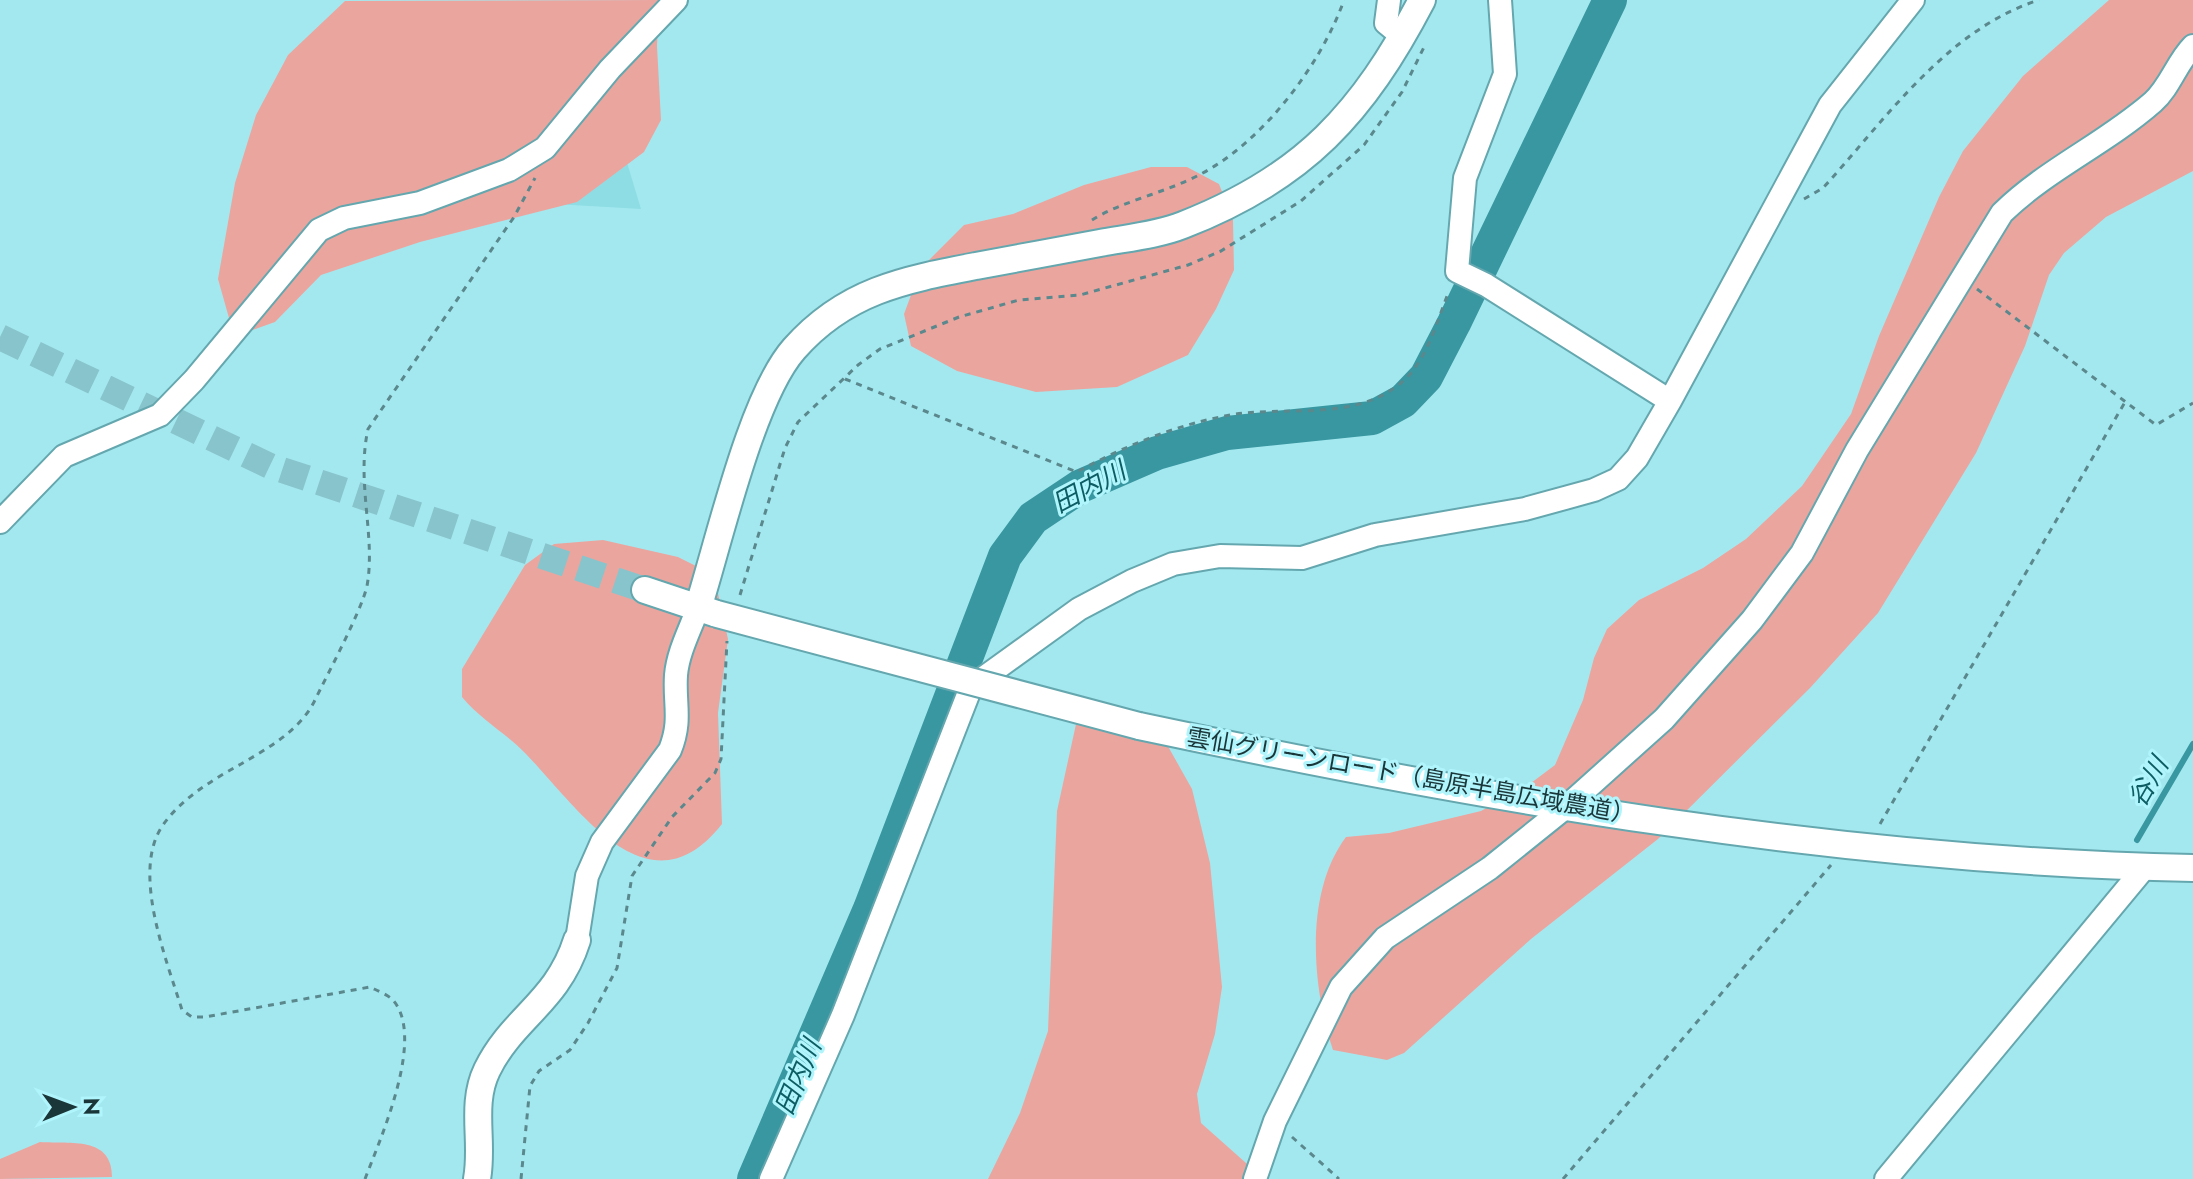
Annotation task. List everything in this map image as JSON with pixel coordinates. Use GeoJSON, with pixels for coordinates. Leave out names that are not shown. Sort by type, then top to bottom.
{"type":"FeatureCollection","features":[{"type":"Feature","properties":{"kind":"street"},"geometry":{"type":"LineString","coordinates":[[0,522],[64,456],[160,415],[194,380],[319,230],[344,218],[420,203],[509,170],[545,148],[610,69],[676,0]]}},
{"type":"Feature","properties":{"kind":"street"},"geometry":{"type":"LineString","coordinates":[[1389,0],[1386,23],[1415,38]]}},
{"type":"Feature","properties":{"kind":"street"},"geometry":{"type":"LineString","coordinates":[[477,1179],[478,1101],[486,1072],[504,1043],[551,994],[568,968],[577,940],[587,876],[602,842],[670,750],[676,736],[680,717],[676,677],[680,655],[721,615],[754,427],[791,352],[822,320],[861,295],[908,279],[1181,226],[1244,197],[1285,173],[1321,145],[1363,99],[1415,38],[1422,0]]}},
{"type":"Feature","properties":{"kind":"street"},"geometry":{"type":"LineString","coordinates":[[1500,0],[1505,74],[1465,178],[1459,272],[1486,285],[1670,401]]}},
{"type":"Feature","properties":{"kind":"street"},"geometry":{"type":"LineString","coordinates":[[771,1179],[843,1015],[971,687],[1079,609],[1173,564],[1220,556],[1302,558],[1375,535],[1525,509],[1594,490],[1618,479],[1637,458],[1670,401],[1830,105],[1913,0]]}},
{"type":"Feature","properties":{"kind":"street"},"geometry":{"type":"LineString","coordinates":[[1255,1179],[1275,1121],[1341,987],[1385,938],[1490,868],[1566,807],[1664,719],[1752,620],[1802,553],[1857,450],[2002,213],[2030,186],[2156,99],[2181,58],[2193,46]]}},
{"type":"Feature","properties":{"kind":"street","name":"雲仙グリーンロード（島原半島広域農道）"},"geometry":{"type":"LineString","coordinates":[[645,590],[721,615],[1139,726],[1310,762],[1566,807],[1858,845],[2193,868]]}},
{"type":"Feature","properties":{"kind":"street"},"geometry":{"type":"LineString","coordinates":[[1886,1179],[2145,867]]}},
{"type":"Feature","properties":{"kind":"path"},"geometry":{"type":"LineString","coordinates":[[1073,248],[1074,236],[1081,227],[1098,216],[1151,198],[1202,174],[1267,120],[1314,65],[1331,38],[1344,0]]}},
{"type":"Feature","properties":{"kind":"path"},"geometry":{"type":"LineString","coordinates":[[1774,204],[1801,200],[1823,188],[1934,66],[1987,23],[2039,0]]}},
{"type":"Feature","properties":{"kind":"path"},"geometry":{"type":"LineString","coordinates":[[521,1179],[530,1086],[539,1071],[570,1050],[588,1023],[617,968],[632,876],[672,817],[715,773],[721,759],[726,647],[721,615],[785,448],[798,422],[880,349],[959,317],[1019,300],[1080,295],[1188,265],[1221,251],[1301,201],[1364,145],[1402,92],[1415,38]]}},
{"type":"Feature","properties":{"kind":"path"},"geometry":{"type":"LineString","coordinates":[[365,1179],[403,1067],[403,1022],[392,1000],[370,987],[192,1017],[182,1010],[153,914],[152,853],[160,829],[179,806],[220,776],[280,742],[311,706],[366,589],[361,460],[368,429],[514,217],[532,184],[545,148]]}},
{"type":"Feature","properties":{"kind":"path"},"geometry":{"type":"LineString","coordinates":[[845,379],[1077,472],[1126,446],[1226,415],[1337,408],[1363,404],[1386,394],[1405,381],[1422,357],[1459,272]]}},
{"type":"Feature","properties":{"kind":"path"},"geometry":{"type":"LineString","coordinates":[[1961,277],[2156,425],[2193,403]]}},
{"type":"Feature","properties":{"kind":"path"},"geometry":{"type":"LineString","coordinates":[[1563,1179],[1858,845],[2125,402]]}},
{"type":"Feature","properties":{"kind":"path"},"geometry":{"type":"LineString","coordinates":[[1275,1121],[1339,1179]]}},
{"type":"Feature","properties":{"kind":"shaded area"},"geometry":{"type":"Polygon","coordinates":[[[659,0],[657,46],[661,120],[644,152],[577,202],[420,242],[321,275],[275,322],[247,332],[229,318],[218,279],[235,183],[256,115],[288,55],[345,1],[659,0]]]}},
{"type":"Feature","properties":{"kind":"shaded area"},"geometry":{"type":"Polygon","coordinates":[[[2109,0],[2193,0],[2193,171],[2106,217],[2064,253],[2049,275],[2025,346],[1976,453],[1878,613],[1810,688],[1658,839],[1531,939],[1404,1053],[1387,1060],[1333,1050],[1320,998],[1316,941],[1323,885],[1346,837],[1389,833],[1481,811],[1527,786],[1555,765],[1583,700],[1594,658],[1607,629],[1639,600],[1703,568],[1746,539],[1802,486],[1851,414],[1879,336],[1939,197],[1963,151],[2023,76],[2109,0]]]}},
{"type":"Feature","properties":{"kind":"shaded area"},"geometry":{"type":"Polygon","coordinates":[[[622,146],[641,209],[554,204],[622,146]]]}},
{"type":"Feature","properties":{"kind":"shaded area"},"geometry":{"type":"Polygon","coordinates":[[[1151,167],[1187,167],[1219,184],[1233,220],[1234,270],[1216,309],[1188,355],[1117,387],[1036,392],[957,371],[911,346],[904,314],[921,268],[964,225],[1013,214],[1084,185],[1151,167]]]}},
{"type":"Feature","properties":{"kind":"shaded area"},"geometry":{"type":"Polygon","coordinates":[[[603,540],[678,557],[714,575],[728,639],[718,713],[722,824],[695,850],[668,860],[642,857],[616,844],[592,825],[518,746],[462,697],[462,669],[525,565],[554,544],[603,540]]]}},
{"type":"Feature","properties":{"kind":"shaded area"},"geometry":{"type":"Polygon","coordinates":[[[1121,707],[1156,725],[1192,789],[1210,863],[1222,987],[1215,1034],[1197,1094],[1201,1123],[1264,1179],[988,1179],[1020,1113],[1048,1031],[1057,811],[1078,715],[1096,708],[1121,707]]]}},
{"type":"Feature","properties":{"kind":"shaded area"},"geometry":{"type":"Polygon","coordinates":[[[40,1142],[76,1143],[97,1148],[110,1164],[112,1177],[0,1179],[0,1159],[40,1142]]]}},
{"type":"Feature","properties":{"kind":"waterway","name":"田内川"},"geometry":{"type":"LineString","coordinates":[[754,1179],[870,909],[1005,556],[1033,518],[1081,486],[1157,453],[1227,433],[1372,418],[1403,401],[1426,377],[1454,323],[1610,0]]}},
{"type":"Feature","properties":{"kind":"waterway","name":"谷川"},"geometry":{"type":"LineString","coordinates":[[2137,840],[2193,744]]}},
{"type":"Feature","properties":{"kind":"tunnel"},"geometry":{"type":"LineString","coordinates":[[0,337],[270,466],[645,590]]}}]}
